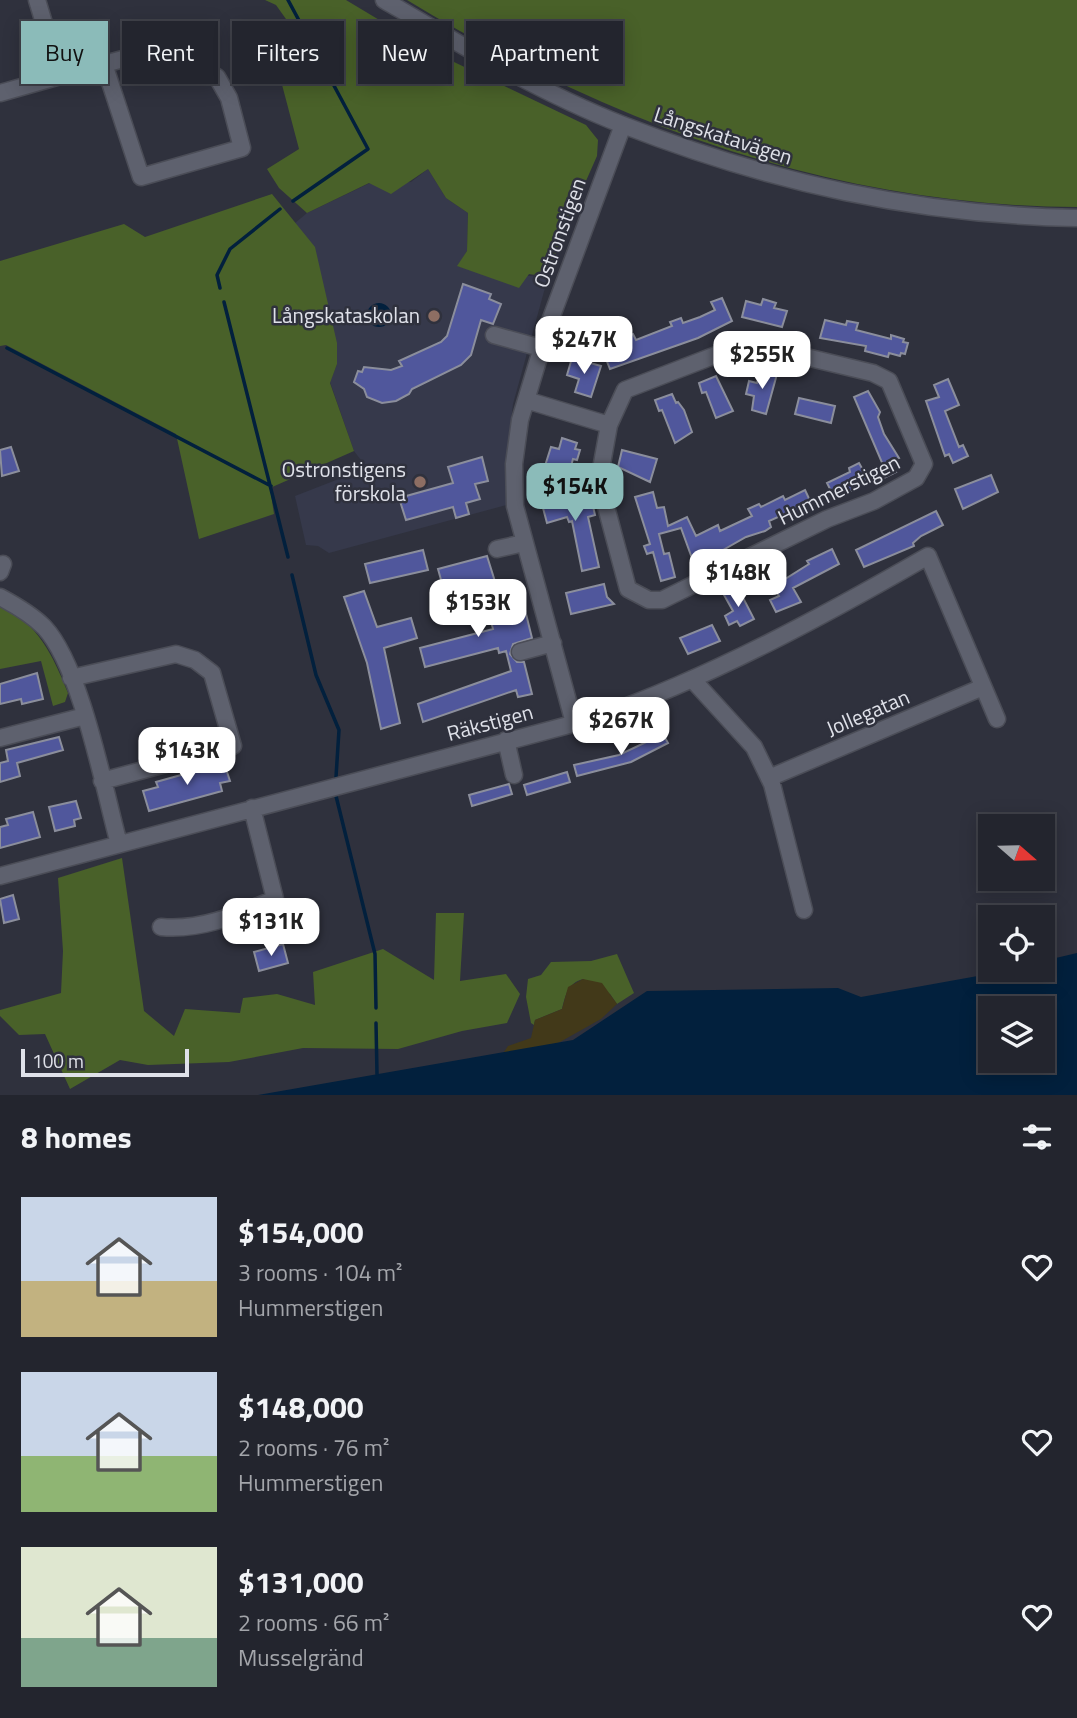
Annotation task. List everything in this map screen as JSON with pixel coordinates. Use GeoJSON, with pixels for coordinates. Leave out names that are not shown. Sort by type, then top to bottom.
{"type":"FeatureCollection","features":[{"type":"Feature","properties":{"kind":"street"},"geometry":{"type":"LineString","coordinates":[[37,0],[43,21]]}},
{"type":"Feature","properties":{"kind":"street","name":"Långskatavägen"},"geometry":{"type":"LineString","coordinates":[[384,0],[497,65],[623,125],[804,184],[910,206],[999,217],[1077,218]]}},
{"type":"Feature","properties":{"kind":"street"},"geometry":{"type":"LineString","coordinates":[[160,49],[186,58],[217,77],[229,98],[242,148],[141,177],[104,64],[160,49]]}},
{"type":"Feature","properties":{"kind":"street"},"geometry":{"type":"LineString","coordinates":[[0,93],[32,84]]}},
{"type":"Feature","properties":{"kind":"street","name":"Ostronstigen"},"geometry":{"type":"LineString","coordinates":[[574,723],[515,506],[514,464],[526,400],[541,348],[623,125]]}},
{"type":"Feature","properties":{"kind":"street"},"geometry":{"type":"LineString","coordinates":[[494,335],[541,348]]}},
{"type":"Feature","properties":{"kind":"street","name":"Hummerstigen"},"geometry":{"type":"LineString","coordinates":[[747,343],[873,373],[888,381],[924,464],[916,478],[874,501],[827,519],[672,595],[649,600],[628,589],[604,499],[601,469],[609,425],[625,390],[747,343]]}},
{"type":"Feature","properties":{"kind":"street"},"geometry":{"type":"LineString","coordinates":[[526,400],[609,425]]}},
{"type":"Feature","properties":{"kind":"street"},"geometry":{"type":"LineString","coordinates":[[497,549],[524,543]]}},
{"type":"Feature","properties":{"kind":"street","name":"Räkstigen"},"geometry":{"type":"LineString","coordinates":[[0,876],[574,723],[646,700],[874,587],[928,556],[983,687]]}},
{"type":"Feature","properties":{"kind":"street"},"geometry":{"type":"LineString","coordinates":[[0,597],[17,605],[45,628],[72,678],[85,716],[119,844]]}},
{"type":"Feature","properties":{"kind":"street"},"geometry":{"type":"LineString","coordinates":[[520,652],[553,643]]}},
{"type":"Feature","properties":{"kind":"street"},"geometry":{"type":"LineString","coordinates":[[72,678],[176,654],[195,660],[212,673],[233,747],[102,781]]}},
{"type":"Feature","properties":{"kind":"street"},"geometry":{"type":"LineString","coordinates":[[692,679],[754,747],[769,778],[804,910]]}},
{"type":"Feature","properties":{"kind":"street"},"geometry":{"type":"LineString","coordinates":[[983,687],[998,719]]}},
{"type":"Feature","properties":{"kind":"street","name":"Jollegatan"},"geometry":{"type":"LineString","coordinates":[[769,778],[983,687]]}},
{"type":"Feature","properties":{"kind":"street"},"geometry":{"type":"LineString","coordinates":[[0,738],[85,716]]}},
{"type":"Feature","properties":{"kind":"street"},"geometry":{"type":"LineString","coordinates":[[506,740],[514,775]]}},
{"type":"Feature","properties":{"kind":"street"},"geometry":{"type":"LineString","coordinates":[[161,927],[179,929],[229,918],[275,899],[252,808]]}},
{"type":"Feature","properties":{"kind":"shaded area","name":"Långskataskolan"},"geometry":{"type":"Polygon","coordinates":[[[428,169],[446,198],[468,213],[467,251],[458,266],[479,273],[548,277],[513,404],[507,456],[510,504],[329,553],[318,546],[306,545],[295,496],[367,468],[354,451],[330,382],[337,364],[295,223],[307,213],[370,183],[411,182],[428,169]]]}},
{"type":"Feature","properties":{"kind":"green space"},"geometry":{"type":"Polygon","coordinates":[[[265,0],[346,0],[381,21],[358,21],[358,84],[452,84],[452,61],[466,68],[466,84],[500,84],[586,125],[598,140],[597,156],[563,233],[548,277],[529,274],[519,288],[457,266],[467,251],[468,213],[446,198],[428,169],[391,194],[369,183],[307,213],[279,188],[267,169],[299,149],[282,84],[344,84],[344,21],[287,21],[276,5],[265,0]]]}},
{"type":"Feature","properties":{"kind":"green space"},"geometry":{"type":"Polygon","coordinates":[[[407,0],[1077,0],[1077,207],[987,203],[899,192],[813,174],[729,150],[646,120],[563,84],[623,84],[623,21],[466,21],[466,34],[452,26],[452,21],[443,21],[407,0]]]}},
{"type":"Feature","properties":{"kind":"green space"},"geometry":{"type":"Polygon","coordinates":[[[272,194],[315,247],[337,343],[337,364],[330,383],[354,451],[270,488],[274,514],[199,539],[176,434],[6,345],[0,346],[0,261],[124,224],[145,237],[272,194]]]}},
{"type":"Feature","properties":{"kind":"green space"},"geometry":{"type":"Polygon","coordinates":[[[0,604],[25,621],[43,642],[68,693],[65,702],[53,706],[41,661],[0,669],[0,604]]]}},
{"type":"Feature","properties":{"kind":"green space"},"geometry":{"type":"Polygon","coordinates":[[[122,858],[144,1011],[174,1036],[185,1009],[240,1013],[243,998],[277,994],[315,1005],[313,972],[383,949],[434,980],[436,913],[464,913],[460,981],[506,974],[520,994],[507,1023],[462,1031],[398,1049],[303,1048],[229,1062],[148,1065],[120,1060],[70,1089],[45,1034],[19,1035],[0,1016],[0,1010],[61,993],[63,951],[58,878],[122,858]]]}},
{"type":"Feature","properties":{"kind":"green space"},"geometry":{"type":"Polygon","coordinates":[[[617,954],[634,993],[617,1004],[610,994],[583,979],[570,987],[562,1009],[535,1020],[534,1025],[531,1023],[526,997],[528,979],[541,975],[551,962],[591,961],[617,954]]]}},
{"type":"Feature","properties":{"kind":"sand"},"geometry":{"type":"Polygon","coordinates":[[[583,979],[602,983],[617,1004],[601,1019],[535,1056],[502,1055],[508,1046],[531,1038],[535,1020],[562,1009],[568,987],[583,979]]]}},
{"type":"Feature","properties":{"kind":"water"},"geometry":{"type":"Polygon","coordinates":[[[379,303],[390,310],[391,315],[384,326],[379,327],[368,320],[367,315],[374,304],[379,303]]]}},
{"type":"Feature","properties":{"kind":"water"},"geometry":{"type":"Polygon","coordinates":[[[1077,953],[1077,1095],[258,1095],[573,1040],[647,991],[838,988],[861,997],[978,976],[978,982],[1055,982],[1055,958],[1077,953]]]}},
{"type":"Feature","properties":{"kind":"building"},"geometry":{"type":"Polygon","coordinates":[[[463,284],[491,294],[489,299],[501,304],[493,324],[481,320],[471,355],[461,365],[412,389],[409,394],[396,401],[382,403],[367,397],[364,389],[354,382],[358,371],[362,372],[364,367],[391,370],[402,366],[399,361],[441,342],[447,336],[463,284]]]}},
{"type":"Feature","properties":{"kind":"building"},"geometry":{"type":"Polygon","coordinates":[[[722,298],[732,321],[698,338],[610,369],[604,354],[623,346],[621,339],[633,334],[636,340],[672,326],[670,322],[681,318],[683,323],[700,317],[715,310],[711,302],[722,298]]]}},
{"type":"Feature","properties":{"kind":"building"},"geometry":{"type":"Polygon","coordinates":[[[763,299],[776,303],[774,308],[787,311],[782,327],[742,317],[746,301],[761,305],[763,299]]]}},
{"type":"Feature","properties":{"kind":"building"},"geometry":{"type":"Polygon","coordinates":[[[825,320],[846,325],[847,321],[858,323],[856,330],[891,339],[891,335],[904,339],[903,342],[908,343],[905,354],[901,353],[900,356],[889,353],[888,357],[865,351],[866,346],[820,338],[825,320]]]}},
{"type":"Feature","properties":{"kind":"building"},"geometry":{"type":"Polygon","coordinates":[[[572,358],[601,366],[591,397],[575,392],[579,379],[567,375],[572,358]]]}},
{"type":"Feature","properties":{"kind":"building"},"geometry":{"type":"Polygon","coordinates":[[[761,370],[777,374],[766,414],[752,410],[754,396],[746,394],[749,381],[757,383],[761,370]]]}},
{"type":"Feature","properties":{"kind":"building"},"geometry":{"type":"Polygon","coordinates":[[[716,376],[733,411],[716,418],[706,392],[702,393],[699,383],[716,376]]]}},
{"type":"Feature","properties":{"kind":"building"},"geometry":{"type":"Polygon","coordinates":[[[948,379],[959,405],[945,411],[959,447],[963,445],[968,456],[953,463],[949,454],[945,456],[926,401],[939,397],[934,385],[948,379]]]}},
{"type":"Feature","properties":{"kind":"building"},"geometry":{"type":"Polygon","coordinates":[[[868,391],[880,412],[878,417],[884,434],[899,458],[883,465],[854,397],[868,391]]]}},
{"type":"Feature","properties":{"kind":"building"},"geometry":{"type":"Polygon","coordinates":[[[672,394],[676,403],[684,410],[692,432],[675,443],[662,410],[659,411],[655,400],[672,394]]]}},
{"type":"Feature","properties":{"kind":"building"},"geometry":{"type":"Polygon","coordinates":[[[799,398],[835,406],[831,423],[795,414],[799,398]]]}},
{"type":"Feature","properties":{"kind":"building"},"geometry":{"type":"Polygon","coordinates":[[[562,438],[577,443],[575,449],[580,450],[577,460],[573,459],[564,475],[544,469],[551,447],[559,449],[562,438]]]}},
{"type":"Feature","properties":{"kind":"building"},"geometry":{"type":"Polygon","coordinates":[[[11,447],[19,471],[2,476],[0,450],[11,447]]]}},
{"type":"Feature","properties":{"kind":"building"},"geometry":{"type":"Polygon","coordinates":[[[622,450],[657,459],[650,482],[618,467],[622,450]]]}},
{"type":"Feature","properties":{"kind":"building"},"geometry":{"type":"Polygon","coordinates":[[[482,457],[488,481],[475,484],[480,499],[466,503],[469,514],[456,518],[453,507],[406,520],[399,498],[453,483],[448,467],[482,457]]]}},
{"type":"Feature","properties":{"kind":"building"},"geometry":{"type":"Polygon","coordinates":[[[859,463],[868,479],[859,483],[861,486],[835,499],[827,483],[850,472],[849,468],[859,463]]]}},
{"type":"Feature","properties":{"kind":"building"},"geometry":{"type":"Polygon","coordinates":[[[891,464],[896,472],[880,480],[876,472],[891,464]]]}},
{"type":"Feature","properties":{"kind":"building"},"geometry":{"type":"Polygon","coordinates":[[[991,475],[998,492],[963,509],[955,489],[991,475]]]}},
{"type":"Feature","properties":{"kind":"building"},"geometry":{"type":"Polygon","coordinates":[[[552,490],[555,502],[590,493],[595,515],[588,517],[599,567],[582,571],[572,521],[569,522],[567,517],[547,523],[539,493],[552,490]]]}},
{"type":"Feature","properties":{"kind":"building"},"geometry":{"type":"Polygon","coordinates":[[[805,490],[813,507],[792,518],[789,512],[769,521],[771,527],[765,531],[746,537],[709,558],[707,555],[693,561],[681,528],[659,534],[664,554],[669,553],[675,577],[661,581],[653,552],[647,554],[644,546],[650,544],[635,497],[653,492],[657,508],[664,507],[668,526],[687,517],[696,536],[718,525],[720,531],[752,516],[748,509],[759,504],[761,507],[783,496],[785,500],[805,490]]]}},
{"type":"Feature","properties":{"kind":"building"},"geometry":{"type":"Polygon","coordinates":[[[936,511],[943,525],[921,536],[913,543],[914,546],[864,567],[856,550],[936,511]]]}},
{"type":"Feature","properties":{"kind":"building"},"geometry":{"type":"Polygon","coordinates":[[[832,549],[839,564],[793,588],[801,602],[776,612],[770,600],[779,596],[766,572],[778,565],[785,579],[809,564],[807,561],[832,549]]]}},
{"type":"Feature","properties":{"kind":"building"},"geometry":{"type":"Polygon","coordinates":[[[423,550],[428,570],[370,583],[365,564],[423,550]]]}},
{"type":"Feature","properties":{"kind":"building"},"geometry":{"type":"Polygon","coordinates":[[[487,556],[503,607],[523,602],[532,638],[513,644],[510,654],[517,662],[524,662],[532,694],[518,697],[516,690],[423,722],[418,704],[511,671],[506,651],[499,653],[498,648],[425,667],[420,648],[493,629],[484,595],[442,608],[436,589],[443,587],[438,569],[487,556]]]}},
{"type":"Feature","properties":{"kind":"building"},"geometry":{"type":"Polygon","coordinates":[[[604,584],[607,597],[614,604],[571,614],[566,593],[604,584]]]}},
{"type":"Feature","properties":{"kind":"building"},"geometry":{"type":"Polygon","coordinates":[[[738,588],[754,619],[740,626],[737,621],[729,625],[725,616],[733,611],[724,595],[738,588]]]}},
{"type":"Feature","properties":{"kind":"building"},"geometry":{"type":"Polygon","coordinates":[[[364,591],[377,627],[411,618],[417,638],[384,648],[400,723],[381,729],[367,663],[344,597],[364,591]]]}},
{"type":"Feature","properties":{"kind":"building"},"geometry":{"type":"Polygon","coordinates":[[[712,625],[720,641],[688,654],[680,638],[712,625]]]}},
{"type":"Feature","properties":{"kind":"building"},"geometry":{"type":"Polygon","coordinates":[[[37,673],[43,699],[22,704],[21,699],[0,704],[0,684],[37,673]]]}},
{"type":"Feature","properties":{"kind":"building"},"geometry":{"type":"Polygon","coordinates":[[[663,734],[668,743],[631,762],[577,776],[574,765],[619,755],[663,734]]]}},
{"type":"Feature","properties":{"kind":"building"},"geometry":{"type":"Polygon","coordinates":[[[59,737],[63,750],[17,763],[20,776],[0,782],[0,763],[8,761],[6,750],[59,737]]]}},
{"type":"Feature","properties":{"kind":"building"},"geometry":{"type":"Polygon","coordinates":[[[224,763],[230,781],[220,783],[222,791],[149,811],[143,791],[158,787],[156,782],[224,763]]]}},
{"type":"Feature","properties":{"kind":"building"},"geometry":{"type":"Polygon","coordinates":[[[567,772],[570,782],[527,795],[524,785],[567,772]]]}},
{"type":"Feature","properties":{"kind":"building"},"geometry":{"type":"Polygon","coordinates":[[[509,784],[512,794],[472,806],[469,795],[509,784]]]}},
{"type":"Feature","properties":{"kind":"building"},"geometry":{"type":"Polygon","coordinates":[[[76,801],[81,818],[74,820],[75,826],[55,831],[49,807],[76,801]]]}},
{"type":"Feature","properties":{"kind":"building"},"geometry":{"type":"Polygon","coordinates":[[[33,812],[40,837],[0,848],[0,827],[8,825],[6,819],[33,812]]]}},
{"type":"Feature","properties":{"kind":"building"},"geometry":{"type":"Polygon","coordinates":[[[13,895],[19,919],[4,923],[0,899],[13,895]]]}},
{"type":"Feature","properties":{"kind":"building"},"geometry":{"type":"Polygon","coordinates":[[[283,944],[288,963],[259,971],[254,952],[283,944]]]}},
{"type":"Feature","properties":{"kind":"waterway"},"geometry":{"type":"LineString","coordinates":[[288,0],[368,149],[293,201]]}},
{"type":"Feature","properties":{"kind":"waterway"},"geometry":{"type":"LineString","coordinates":[[220,288],[217,275],[230,249],[280,209]]}},
{"type":"Feature","properties":{"kind":"waterway"},"geometry":{"type":"LineString","coordinates":[[224,302],[288,557]]}},
{"type":"Feature","properties":{"kind":"waterway"},"geometry":{"type":"LineString","coordinates":[[7,348],[271,486]]}},
{"type":"Feature","properties":{"kind":"waterway"},"geometry":{"type":"LineString","coordinates":[[292,575],[316,675],[339,730],[336,777]]}},
{"type":"Feature","properties":{"kind":"waterway"},"geometry":{"type":"LineString","coordinates":[[336,796],[375,954],[376,1008]]}},
{"type":"Feature","properties":{"kind":"waterway"},"geometry":{"type":"LineString","coordinates":[[376,1023],[377,1074]]}},
{"type":"Feature","properties":{"kind":"place","name":"Långskataskolan"},"geometry":{"type":"Point","coordinates":[434,316]}},
{"type":"Feature","properties":{"kind":"place","name":"Ostronstigens förskola"},"geometry":{"type":"Point","coordinates":[420,482]}}]}
